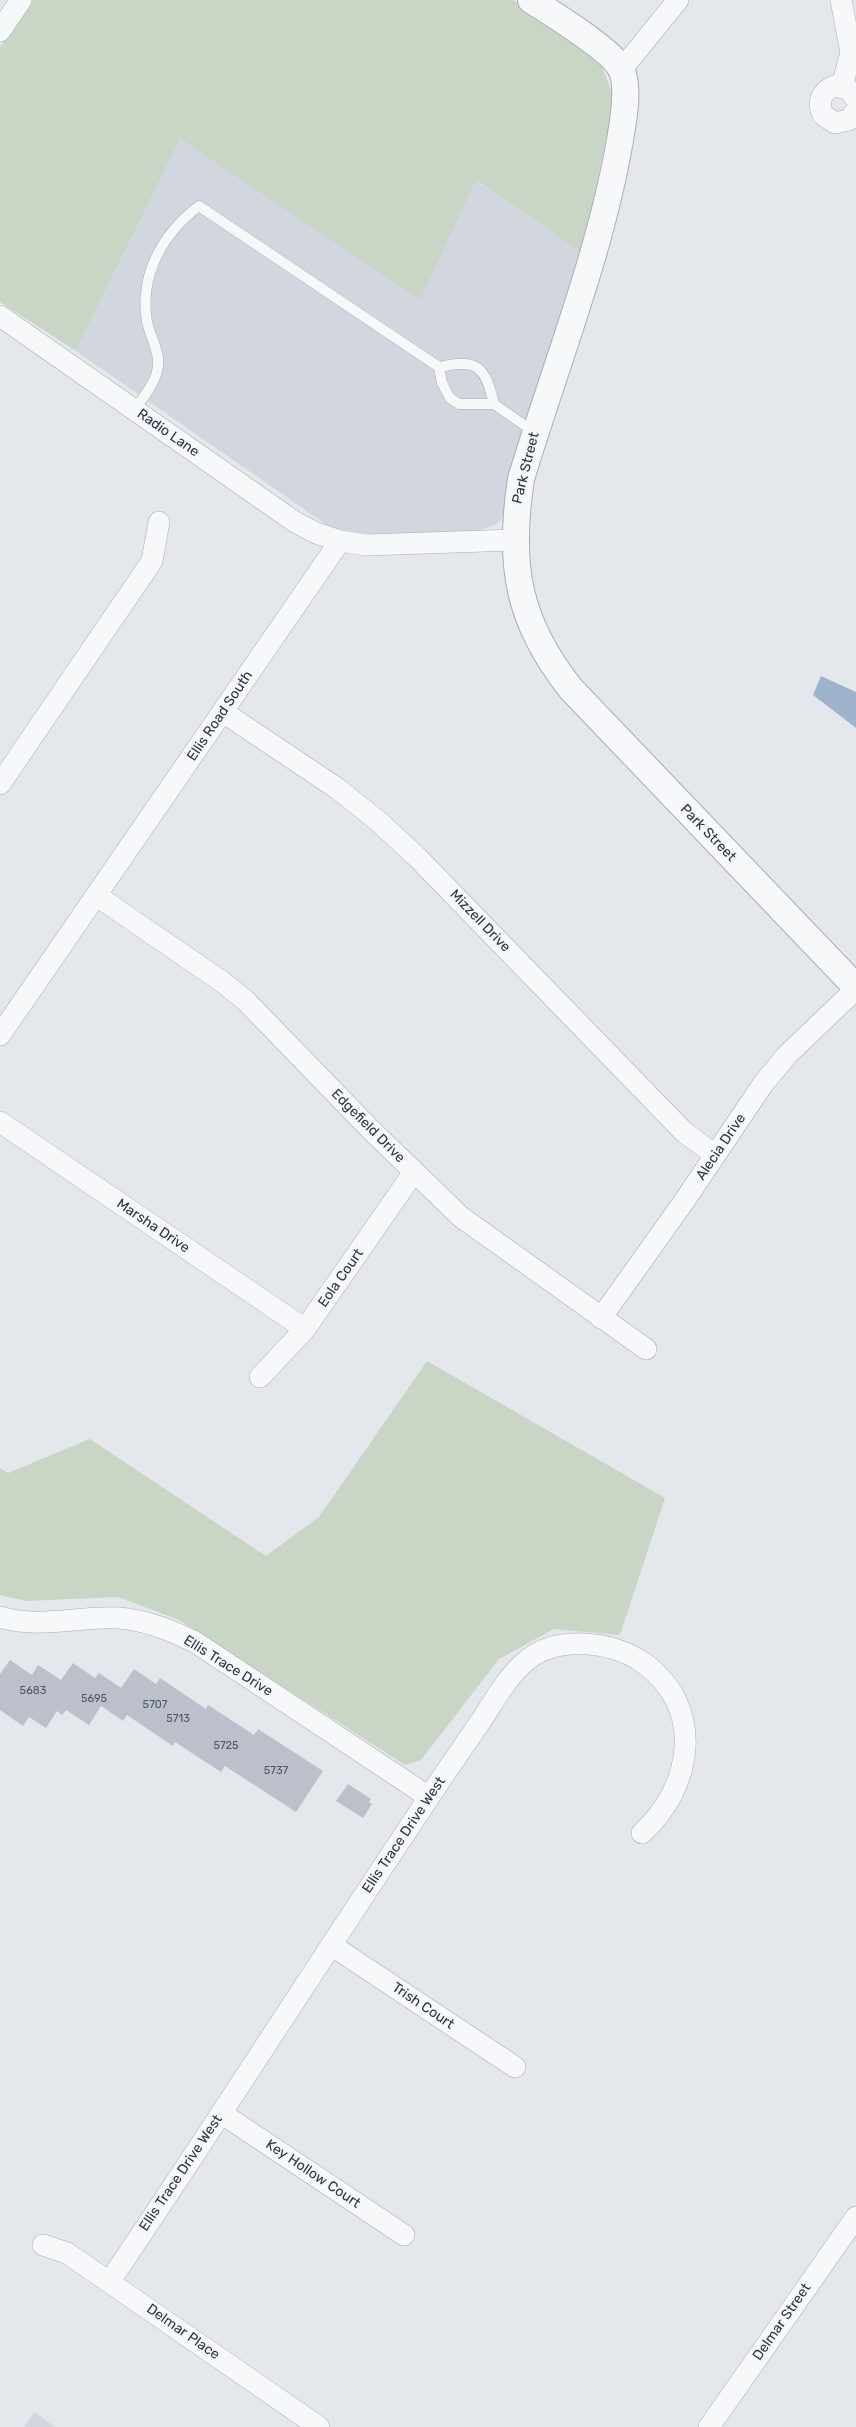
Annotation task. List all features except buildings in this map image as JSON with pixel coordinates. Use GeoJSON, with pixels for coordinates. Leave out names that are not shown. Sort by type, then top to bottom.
{"type":"FeatureCollection","features":[{"type":"Feature","properties":{"kind":"street"},"geometry":{"type":"LineString","coordinates":[[0,30],[21,0]]}},
{"type":"Feature","properties":{"kind":"street"},"geometry":{"type":"LineString","coordinates":[[531,0],[601,48],[622,69],[678,0]]}},
{"type":"Feature","properties":{"kind":"street"},"geometry":{"type":"LineString","coordinates":[[841,0],[852,53],[849,92],[828,89],[822,94],[820,109],[823,115],[835,123],[849,120],[856,111]]}},
{"type":"Feature","properties":{"kind":"street","name":"Park Street"},"geometry":{"type":"LineString","coordinates":[[622,69],[626,101],[611,191],[587,276],[521,479],[516,512],[517,580],[526,614],[536,639],[551,665],[637,759],[856,988]]}},
{"type":"Feature","properties":{"kind":"street","name":"Radio Lane"},"geometry":{"type":"LineString","coordinates":[[0,316],[295,522],[316,533],[340,541]]}},
{"type":"Feature","properties":{"kind":"street"},"geometry":{"type":"LineString","coordinates":[[0,784],[152,560],[159,522]]}},
{"type":"Feature","properties":{"kind":"street"},"geometry":{"type":"LineString","coordinates":[[340,541],[366,546],[515,540]]}},
{"type":"Feature","properties":{"kind":"street","name":"Ellis Road South"},"geometry":{"type":"LineString","coordinates":[[0,1035],[340,541]]}},
{"type":"Feature","properties":{"kind":"street","name":"Mizzell Drive"},"geometry":{"type":"LineString","coordinates":[[223,712],[338,790],[378,821],[417,857],[684,1132],[716,1155]]}},
{"type":"Feature","properties":{"kind":"street","name":"Edgefield Drive"},"geometry":{"type":"LineString","coordinates":[[97,896],[222,981],[245,1000],[414,1172],[461,1217],[646,1349]]}},
{"type":"Feature","properties":{"kind":"street","name":"Alecia Drive"},"geometry":{"type":"LineString","coordinates":[[601,1318],[716,1155],[763,1084],[788,1055],[856,988]]}},
{"type":"Feature","properties":{"kind":"street","name":"Marsha Drive"},"geometry":{"type":"LineString","coordinates":[[0,1122],[305,1329]]}},
{"type":"Feature","properties":{"kind":"street","name":"Eola Court"},"geometry":{"type":"LineString","coordinates":[[260,1378],[305,1329],[414,1172]]}},
{"type":"Feature","properties":{"kind":"street","name":"Ellis Trace Drive"},"geometry":{"type":"LineString","coordinates":[[0,1617],[44,1623],[118,1618],[141,1621],[167,1629],[194,1642],[429,1797]]}},
{"type":"Feature","properties":{"kind":"street","name":"Ellis Trace Drive West"},"geometry":{"type":"LineString","coordinates":[[110,2281],[429,1797],[504,1686],[526,1660],[554,1648],[568,1645],[608,1647],[633,1656],[654,1670],[664,1682],[678,1704],[685,1729],[682,1771],[673,1795],[656,1821],[642,1833]]}},
{"type":"Feature","properties":{"kind":"street","name":"Trish Court"},"geometry":{"type":"LineString","coordinates":[[331,1945],[515,2067]]}},
{"type":"Feature","properties":{"kind":"street","name":"Key Hollow Court"},"geometry":{"type":"LineString","coordinates":[[221,2113],[404,2235]]}},
{"type":"Feature","properties":{"kind":"street","name":"Delmar Street"},"geometry":{"type":"LineString","coordinates":[[709,2427],[856,2217]]}},
{"type":"Feature","properties":{"kind":"street","name":"Delmar Place"},"geometry":{"type":"LineString","coordinates":[[43,2245],[68,2253],[319,2427]]}},
{"type":"Feature","properties":{"kind":"lane"},"geometry":{"type":"LineString","coordinates":[[134,409],[155,380],[159,364],[147,321],[146,282],[155,257],[183,217],[199,206],[438,367],[442,383],[450,398],[459,404],[494,404],[535,432]]}},
{"type":"Feature","properties":{"kind":"lane"},"geometry":{"type":"LineString","coordinates":[[438,367],[459,362],[471,364],[483,373],[494,404]]}},
{"type":"Feature","properties":{"kind":"shaded area"},"geometry":{"type":"Polygon","coordinates":[[[180,139],[420,300],[475,180],[583,254],[505,515],[497,524],[475,532],[340,534],[76,351],[180,139]]]}},
{"type":"Feature","properties":{"kind":"shaded area"},"geometry":{"type":"Polygon","coordinates":[[[34,2412],[55,2427],[24,2427],[34,2412]]]}},
{"type":"Feature","properties":{"kind":"green space"},"geometry":{"type":"Polygon","coordinates":[[[33,0],[513,0],[598,55],[614,99],[583,254],[476,180],[420,300],[180,139],[76,351],[0,302],[0,47],[33,0]]]}},
{"type":"Feature","properties":{"kind":"green space"},"geometry":{"type":"Polygon","coordinates":[[[427,1361],[665,1498],[620,1635],[554,1629],[499,1659],[421,1760],[405,1765],[179,1620],[118,1597],[26,1601],[0,1595],[0,1468],[8,1473],[90,1439],[266,1556],[319,1517],[427,1361]]]}},
{"type":"Feature","properties":{"kind":"water"},"geometry":{"type":"Polygon","coordinates":[[[821,676],[856,692],[856,728],[813,695],[821,676]]]}}]}
